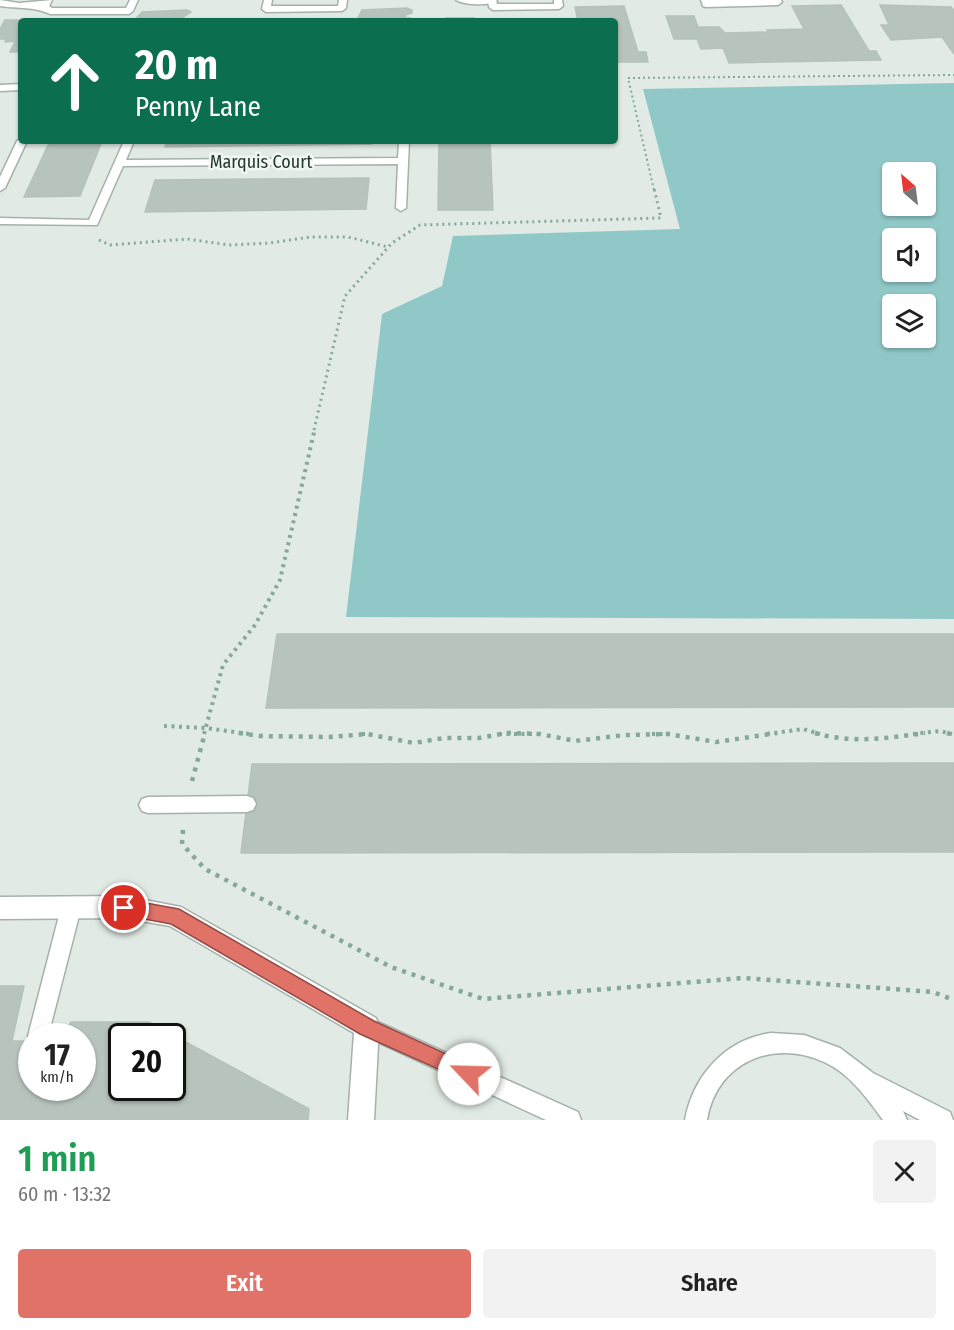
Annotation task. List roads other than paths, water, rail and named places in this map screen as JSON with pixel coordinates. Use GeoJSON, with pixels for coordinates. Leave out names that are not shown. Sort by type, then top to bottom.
{"type":"FeatureCollection","features":[{"type":"Feature","properties":{"kind":"street"},"geometry":{"type":"LineString","coordinates":[[461,0],[492,1]]}},
{"type":"Feature","properties":{"kind":"street"},"geometry":{"type":"LineString","coordinates":[[0,88],[18,87]]}},
{"type":"Feature","properties":{"kind":"street"},"geometry":{"type":"LineString","coordinates":[[0,908],[124,908],[173,915],[367,1027],[361,1120]]}},
{"type":"Feature","properties":{"kind":"lane"},"geometry":{"type":"LineString","coordinates":[[47,3],[44,7],[50,12],[129,11],[134,0]]}},
{"type":"Feature","properties":{"kind":"lane"},"geometry":{"type":"LineString","coordinates":[[268,0],[266,9],[342,8],[343,0]]}},
{"type":"Feature","properties":{"kind":"lane"},"geometry":{"type":"LineString","coordinates":[[492,1],[493,7],[559,6],[558,0]]}},
{"type":"Feature","properties":{"kind":"lane"},"geometry":{"type":"LineString","coordinates":[[705,0],[706,4],[778,2],[776,0]]}},
{"type":"Feature","properties":{"kind":"lane"},"geometry":{"type":"LineString","coordinates":[[0,3],[19,6],[47,3]]}},
{"type":"Feature","properties":{"kind":"lane"},"geometry":{"type":"LineString","coordinates":[[0,188],[21,144]]}},
{"type":"Feature","properties":{"kind":"lane"},"geometry":{"type":"LineString","coordinates":[[0,220],[93,223],[128,144]]}},
{"type":"Feature","properties":{"kind":"lane"},"geometry":{"type":"LineString","coordinates":[[401,208],[404,144]]}},
{"type":"Feature","properties":{"kind":"lane","name":"Marquis Court"},"geometry":{"type":"LineString","coordinates":[[119,163],[403,161]]}},
{"type":"Feature","properties":{"kind":"lane"},"geometry":{"type":"LineString","coordinates":[[148,805],[247,804]]}},
{"type":"Feature","properties":{"kind":"lane"},"geometry":{"type":"LineString","coordinates":[[41,1023],[71,908]]}},
{"type":"Feature","properties":{"kind":"lane"},"geometry":{"type":"LineString","coordinates":[[367,1027],[570,1120]]}},
{"type":"Feature","properties":{"kind":"lane"},"geometry":{"type":"LineString","coordinates":[[696,1120],[697,1108],[719,1069],[752,1047],[791,1042],[832,1054],[870,1083],[942,1120]]}},
{"type":"Feature","properties":{"kind":"lane"},"geometry":{"type":"LineString","coordinates":[[870,1083],[896,1120]]}},
{"type":"Feature","properties":{"kind":"water"},"geometry":{"type":"Polygon","coordinates":[[[954,83],[954,619],[346,617],[382,314],[442,286],[453,236],[680,229],[643,89],[954,83]]]}}]}
